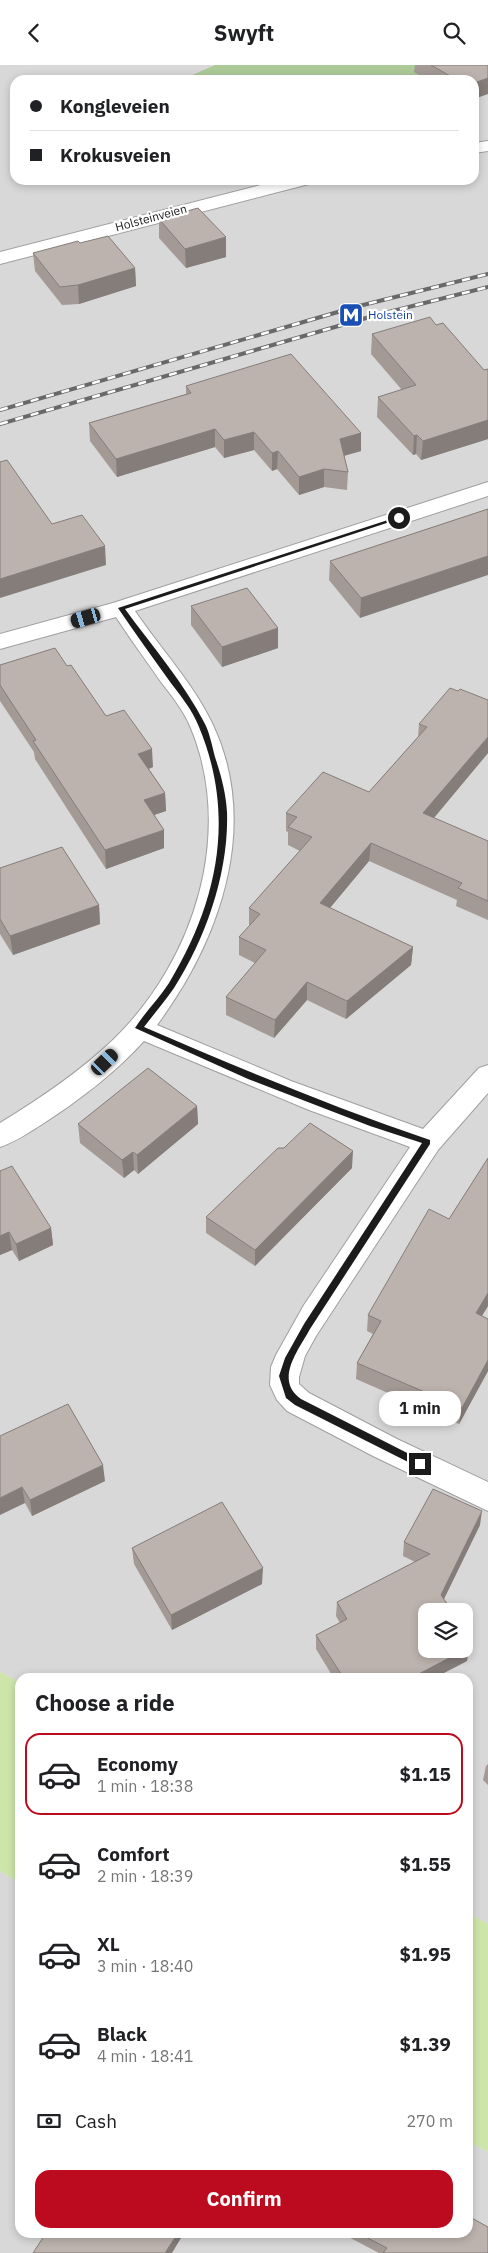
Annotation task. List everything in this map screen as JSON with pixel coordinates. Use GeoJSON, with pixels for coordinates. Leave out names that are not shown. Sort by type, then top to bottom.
{"type":"FeatureCollection","features":[{"type":"Feature","properties":{"kind":"street","name":"Holsteinveien"},"geometry":{"type":"LineString","coordinates":[[0,258],[283,185]]}},
{"type":"Feature","properties":{"kind":"street"},"geometry":{"type":"LineString","coordinates":[[0,643],[121,608],[488,489]]}},
{"type":"Feature","properties":{"kind":"street"},"geometry":{"type":"LineString","coordinates":[[0,1136],[37,1115],[68,1091],[105,1062],[139,1028],[171,985],[190,950],[204,919],[216,881],[223,843],[224,811],[219,780],[202,726],[189,703],[121,608]]}},
{"type":"Feature","properties":{"kind":"street"},"geometry":{"type":"LineString","coordinates":[[139,1028],[251,1076],[373,1124],[428,1142]]}},
{"type":"Feature","properties":{"kind":"street"},"geometry":{"type":"LineString","coordinates":[[488,1075],[428,1142],[307,1326],[288,1360],[284,1376],[285,1388],[289,1395],[298,1402],[386,1448],[488,1497]]}},
{"type":"Feature","properties":{"kind":"shaded area"},"geometry":{"type":"Polygon","coordinates":[[[0,65],[488,65],[488,1924],[473,1916],[473,1673],[15,1673],[15,1680],[0,1672],[0,65]]]}},
{"type":"Feature","properties":{"kind":"shaded area"},"geometry":{"type":"Polygon","coordinates":[[[0,1871],[15,1880],[15,2238],[473,2238],[473,2144],[488,2152],[488,2253],[0,2253],[0,1871]]]}},
{"type":"Feature","properties":{"kind":"green space"},"geometry":{"type":"Polygon","coordinates":[[[215,65],[469,65],[435,75],[192,75],[215,65]]]}},
{"type":"Feature","properties":{"kind":"green space"},"geometry":{"type":"Polygon","coordinates":[[[0,1672],[15,1680],[15,1880],[0,1871],[0,1672]]]}},
{"type":"Feature","properties":{"kind":"green space"},"geometry":{"type":"Polygon","coordinates":[[[473,1916],[488,1924],[488,2152],[473,2144],[473,1916]]]}},
{"type":"Feature","properties":{"kind":"building"},"geometry":{"type":"Polygon","coordinates":[[[431,65],[488,65],[488,78],[479,81],[479,75],[448,75],[431,65]]]}},
{"type":"Feature","properties":{"kind":"building"},"geometry":{"type":"Polygon","coordinates":[[[198,208],[226,237],[185,249],[159,219],[198,208]]]}},
{"type":"Feature","properties":{"kind":"building"},"geometry":{"type":"Polygon","coordinates":[[[108,236],[135,268],[78,285],[60,287],[33,253],[78,241],[80,243],[108,236]]]}},
{"type":"Feature","properties":{"kind":"building"},"geometry":{"type":"Polygon","coordinates":[[[430,317],[436,325],[443,323],[484,370],[488,369],[488,420],[423,441],[417,435],[414,436],[378,397],[416,385],[372,334],[430,317]]]}},
{"type":"Feature","properties":{"kind":"building"},"geometry":{"type":"Polygon","coordinates":[[[291,354],[361,433],[340,439],[348,472],[324,469],[299,477],[278,451],[272,453],[254,432],[224,440],[215,429],[116,459],[89,423],[191,393],[186,386],[291,354]]]}},
{"type":"Feature","properties":{"kind":"building"},"geometry":{"type":"Polygon","coordinates":[[[7,460],[52,524],[82,515],[105,546],[0,579],[0,462],[7,460]]]}},
{"type":"Feature","properties":{"kind":"building"},"geometry":{"type":"Polygon","coordinates":[[[488,509],[488,556],[361,598],[330,561],[488,509]]]}},
{"type":"Feature","properties":{"kind":"building"},"geometry":{"type":"Polygon","coordinates":[[[247,588],[278,628],[222,647],[191,606],[247,588]]]}},
{"type":"Feature","properties":{"kind":"building"},"geometry":{"type":"Polygon","coordinates":[[[55,648],[67,666],[71,665],[106,716],[124,710],[152,749],[138,754],[165,793],[144,800],[164,830],[105,850],[33,741],[36,740],[0,685],[0,665],[55,648]]]}},
{"type":"Feature","properties":{"kind":"building"},"geometry":{"type":"Polygon","coordinates":[[[450,688],[458,691],[460,689],[488,700],[488,737],[423,813],[488,841],[488,901],[458,888],[462,883],[371,843],[320,903],[413,947],[347,1001],[307,982],[275,1020],[226,997],[266,950],[239,937],[260,914],[249,908],[312,837],[288,827],[297,817],[286,813],[323,772],[369,792],[427,727],[419,724],[450,688]]]}},
{"type":"Feature","properties":{"kind":"building"},"geometry":{"type":"Polygon","coordinates":[[[62,847],[99,905],[10,936],[0,919],[0,868],[62,847]]]}},
{"type":"Feature","properties":{"kind":"building"},"geometry":{"type":"Polygon","coordinates":[[[148,1068],[197,1106],[137,1155],[133,1152],[122,1160],[78,1124],[148,1068]]]}},
{"type":"Feature","properties":{"kind":"building"},"geometry":{"type":"Polygon","coordinates":[[[310,1123],[353,1151],[255,1250],[206,1217],[278,1148],[284,1148],[310,1123]]]}},
{"type":"Feature","properties":{"kind":"building"},"geometry":{"type":"Polygon","coordinates":[[[488,1158],[488,1293],[476,1313],[488,1319],[488,1360],[462,1408],[357,1363],[381,1321],[368,1315],[429,1209],[449,1219],[488,1158]]]}},
{"type":"Feature","properties":{"kind":"building"},"geometry":{"type":"Polygon","coordinates":[[[12,1166],[51,1228],[16,1244],[9,1232],[0,1236],[0,1171],[12,1166]]]}},
{"type":"Feature","properties":{"kind":"building"},"geometry":{"type":"Polygon","coordinates":[[[68,1404],[103,1465],[30,1500],[22,1487],[0,1498],[0,1436],[68,1404]]]}},
{"type":"Feature","properties":{"kind":"building"},"geometry":{"type":"Polygon","coordinates":[[[433,1489],[482,1511],[441,1595],[446,1603],[418,1603],[418,1658],[449,1658],[421,1673],[340,1673],[316,1635],[347,1619],[337,1602],[430,1554],[404,1542],[433,1489]]]}},
{"type":"Feature","properties":{"kind":"building"},"geometry":{"type":"Polygon","coordinates":[[[222,1502],[263,1568],[171,1615],[132,1548],[222,1502]]]}},
{"type":"Feature","properties":{"kind":"building"},"geometry":{"type":"Polygon","coordinates":[[[473,2219],[488,2227],[488,2253],[383,2253],[387,2248],[368,2238],[473,2238],[473,2219]]]}},
{"type":"Feature","properties":{"kind":"building"},"geometry":{"type":"Polygon","coordinates":[[[43,2238],[175,2238],[165,2253],[33,2253],[43,2238]]]}},
{"type":"Feature","properties":{"kind":"railway"},"geometry":{"type":"LineString","coordinates":[[0,410],[355,307],[488,274]]}},
{"type":"Feature","properties":{"kind":"railway"},"geometry":{"type":"LineString","coordinates":[[0,424],[373,316],[488,287]]}},
{"type":"Feature","properties":{"kind":"place","name":"Holstein"},"geometry":{"type":"Point","coordinates":[351,315]}},
{"type":"Feature","properties":{"kind":"route"},"geometry":{"type":"LineString","coordinates":[[399,518],[121,608],[189,703],[202,726],[219,780],[224,811],[223,843],[216,881],[204,919],[171,985],[139,1028],[251,1076],[373,1124],[428,1142],[307,1326],[288,1360],[284,1376],[285,1388],[289,1395],[298,1402],[420,1464]]}}]}
